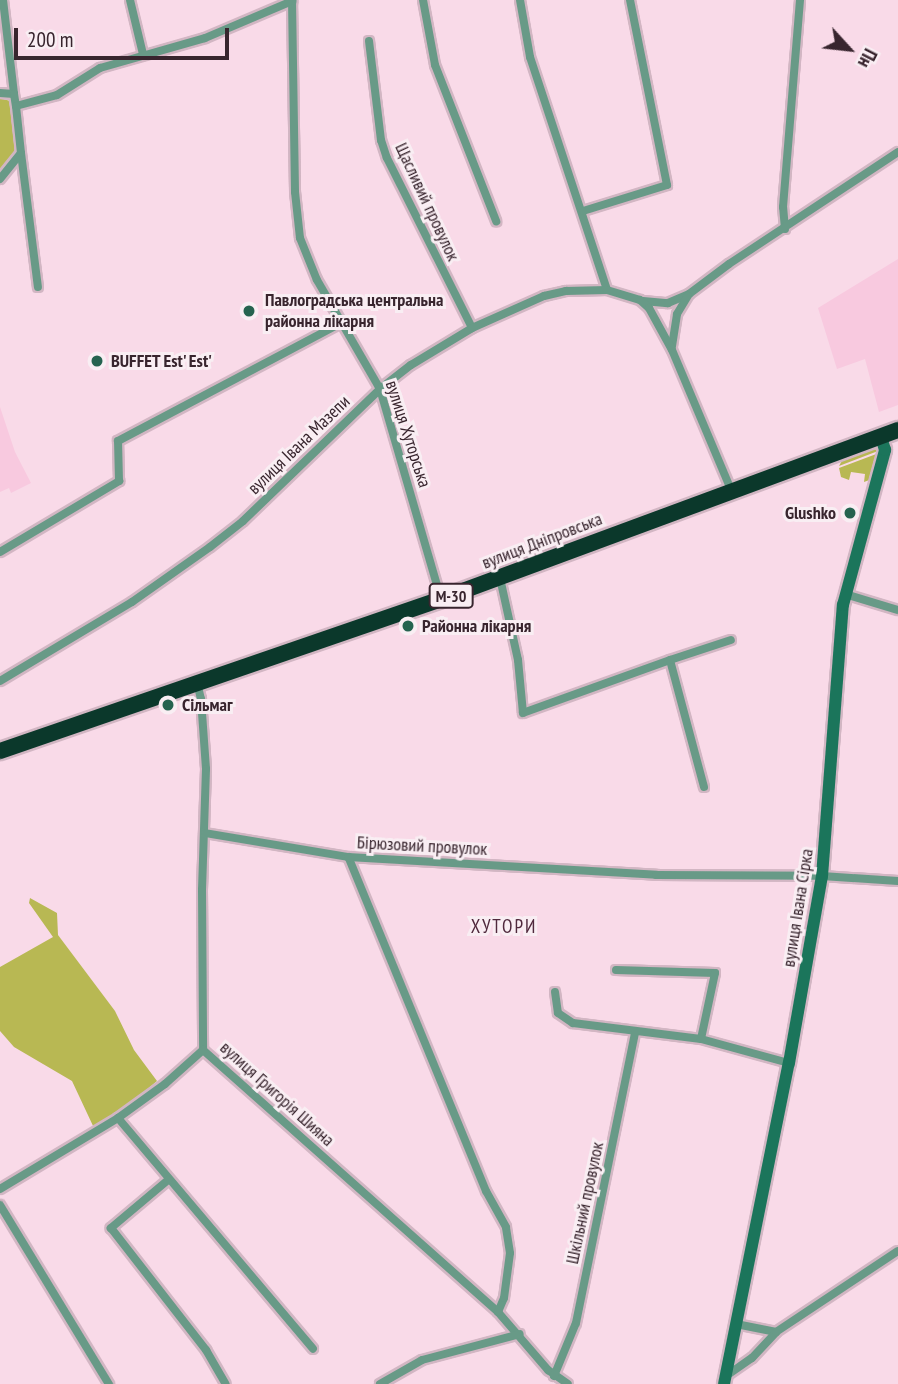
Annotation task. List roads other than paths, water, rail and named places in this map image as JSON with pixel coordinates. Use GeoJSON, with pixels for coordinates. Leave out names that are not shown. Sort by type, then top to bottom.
{"type":"FeatureCollection","features":[{"type":"Feature","properties":{"kind":"highway","name":"вулиця Дніпровська"},"geometry":{"type":"LineString","coordinates":[[0,751],[500,578],[898,430]]}},
{"type":"Feature","properties":{"kind":"street"},"geometry":{"type":"LineString","coordinates":[[3,0],[38,287]]}},
{"type":"Feature","properties":{"kind":"street"},"geometry":{"type":"LineString","coordinates":[[130,0],[143,54]]}},
{"type":"Feature","properties":{"kind":"street"},"geometry":{"type":"LineString","coordinates":[[422,0],[435,65],[496,221]]}},
{"type":"Feature","properties":{"kind":"street"},"geometry":{"type":"LineString","coordinates":[[520,0],[530,57],[607,290]]}},
{"type":"Feature","properties":{"kind":"street"},"geometry":{"type":"LineString","coordinates":[[583,211],[667,185],[630,0]]}},
{"type":"Feature","properties":{"kind":"street"},"geometry":{"type":"LineString","coordinates":[[785,229],[783,207],[800,0]]}},
{"type":"Feature","properties":{"kind":"street"},"geometry":{"type":"LineString","coordinates":[[16,106],[57,95],[100,68],[205,38],[292,1]]}},
{"type":"Feature","properties":{"kind":"street","name":"вулиця Хуторська"},"geometry":{"type":"LineString","coordinates":[[292,1],[295,192],[300,239],[317,280],[380,389],[441,599]]}},
{"type":"Feature","properties":{"kind":"street","name":"Щасливий провулок"},"geometry":{"type":"LineString","coordinates":[[369,41],[381,140],[387,158],[472,328]]}},
{"type":"Feature","properties":{"kind":"street"},"geometry":{"type":"LineString","coordinates":[[0,93],[14,94]]}},
{"type":"Feature","properties":{"kind":"street","name":"вулиця Івана Мазепи"},"geometry":{"type":"LineString","coordinates":[[0,681],[132,602],[211,547],[380,389],[411,365],[472,328],[544,296],[566,291],[607,290],[662,304],[689,294],[729,264],[898,152]]}},
{"type":"Feature","properties":{"kind":"street"},"geometry":{"type":"LineString","coordinates":[[0,179],[21,153]]}},
{"type":"Feature","properties":{"kind":"street","name":"вулиця Івана Мазепи"},"geometry":{"type":"LineString","coordinates":[[672,350],[677,314],[689,294]]}},
{"type":"Feature","properties":{"kind":"street"},"geometry":{"type":"LineString","coordinates":[[640,300],[658,320],[731,490]]}},
{"type":"Feature","properties":{"kind":"street"},"geometry":{"type":"LineString","coordinates":[[0,552],[119,481],[118,441],[341,323]]}},
{"type":"Feature","properties":{"kind":"street","name":"вулиця Івана Сірка"},"geometry":{"type":"LineString","coordinates":[[725,1380],[789,1063],[822,876],[836,661],[845,594],[885,450],[881,437]]}},
{"type":"Feature","properties":{"kind":"street"},"geometry":{"type":"LineString","coordinates":[[500,578],[518,660],[523,713],[731,640]]}},
{"type":"Feature","properties":{"kind":"street"},"geometry":{"type":"LineString","coordinates":[[845,594],[898,610]]}},
{"type":"Feature","properties":{"kind":"street"},"geometry":{"type":"LineString","coordinates":[[670,660],[704,786]]}},
{"type":"Feature","properties":{"kind":"street","name":"вулиця Григорія Шияна"},"geometry":{"type":"LineString","coordinates":[[197,682],[204,742],[203,1051],[498,1312],[554,1376],[568,1384]]}},
{"type":"Feature","properties":{"kind":"street"},"geometry":{"type":"LineString","coordinates":[[205,833],[348,856]]}},
{"type":"Feature","properties":{"kind":"street","name":"Бірюзовий провулок"},"geometry":{"type":"LineString","coordinates":[[498,1312],[504,1298],[510,1253],[506,1227],[481,1179],[348,856],[656,875],[822,876],[898,881]]}},
{"type":"Feature","properties":{"kind":"street"},"geometry":{"type":"LineString","coordinates":[[616,970],[715,973],[701,1039]]}},
{"type":"Feature","properties":{"kind":"street"},"geometry":{"type":"LineString","coordinates":[[555,992],[554,1005],[565,1019],[576,1024],[701,1039],[789,1063]]}},
{"type":"Feature","properties":{"kind":"street","name":"Шкільний провулок"},"geometry":{"type":"LineString","coordinates":[[554,1376],[576,1322],[635,1033]]}},
{"type":"Feature","properties":{"kind":"street"},"geometry":{"type":"LineString","coordinates":[[0,1189],[118,1118],[165,1084],[203,1051]]}},
{"type":"Feature","properties":{"kind":"street"},"geometry":{"type":"LineString","coordinates":[[118,1118],[167,1180],[313,1349]]}},
{"type":"Feature","properties":{"kind":"street"},"geometry":{"type":"LineString","coordinates":[[167,1180],[111,1228],[206,1350],[226,1384]]}},
{"type":"Feature","properties":{"kind":"street"},"geometry":{"type":"LineString","coordinates":[[0,1205],[109,1384]]}},
{"type":"Feature","properties":{"kind":"street"},"geometry":{"type":"LineString","coordinates":[[725,1380],[752,1358],[776,1332],[898,1251]]}},
{"type":"Feature","properties":{"kind":"street"},"geometry":{"type":"LineString","coordinates":[[736,1324],[776,1332]]}},
{"type":"Feature","properties":{"kind":"street"},"geometry":{"type":"LineString","coordinates":[[380,1384],[422,1360],[520,1334]]}},
{"type":"Feature","properties":{"kind":"place","name":"Павлоградська центральна районна лікарня"},"geometry":{"type":"Point","coordinates":[249,311]}},
{"type":"Feature","properties":{"kind":"place","name":"BUFFET Est' Est'"},"geometry":{"type":"Point","coordinates":[97,361]}},
{"type":"Feature","properties":{"kind":"place","name":"Glushko"},"geometry":{"type":"Point","coordinates":[850,513]}},
{"type":"Feature","properties":{"kind":"place","name":"Районна лікарня"},"geometry":{"type":"Point","coordinates":[408,626]}},
{"type":"Feature","properties":{"kind":"place","name":"Сільмаг"},"geometry":{"type":"Point","coordinates":[168,705]}},
{"type":"Feature","properties":{"kind":"district","name":"ХУТОРИ"},"geometry":{"type":"Point","coordinates":[504,927]}}]}
